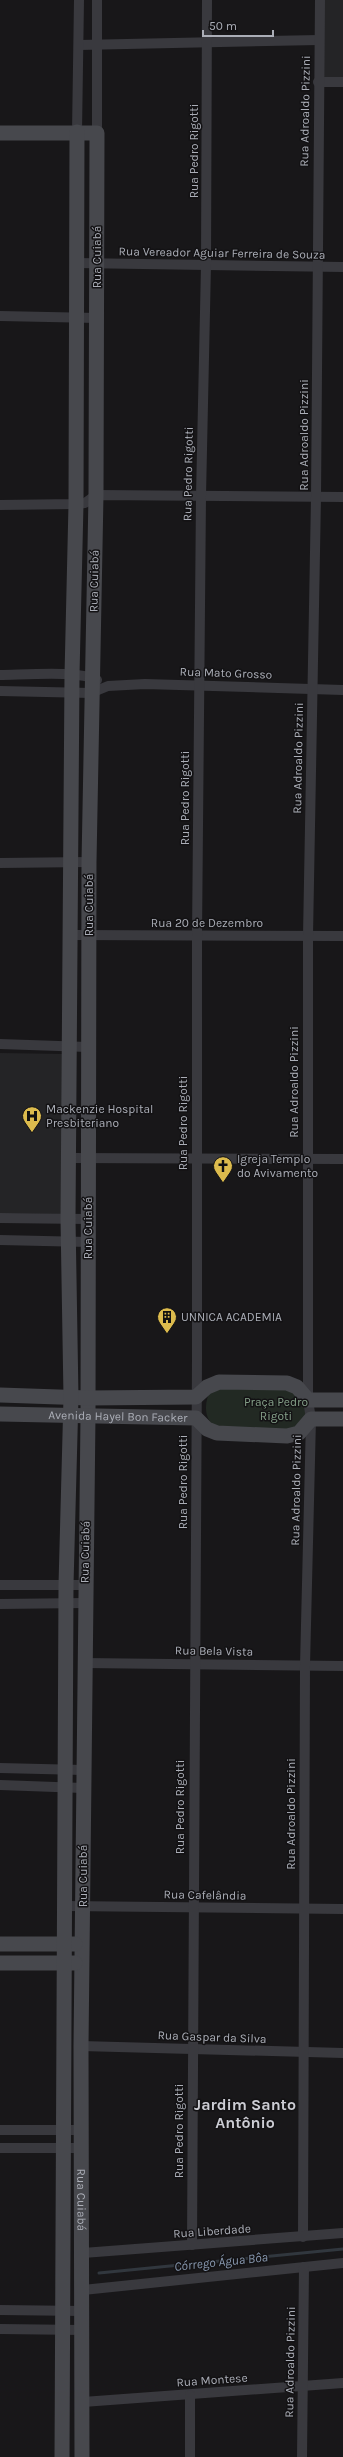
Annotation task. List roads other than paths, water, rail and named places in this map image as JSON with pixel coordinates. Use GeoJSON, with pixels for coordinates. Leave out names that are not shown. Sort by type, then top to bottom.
{"type":"FeatureCollection","features":[{"type":"Feature","properties":{"kind":"street","name":"Rua Cuiabá"},"geometry":{"type":"LineString","coordinates":[[62,2457],[66,1963],[66,1585],[71,1397],[68,1219],[70,1158],[71,692],[76,504],[77,132],[79,0]]}},
{"type":"Feature","properties":{"kind":"street","name":"Rua Cuiabá"},"geometry":{"type":"LineString","coordinates":[[82,2457],[83,2253],[81,2046],[83,1963],[84,1604],[88,1415],[87,1219],[89,862],[91,692],[96,495],[97,0]]}},
{"type":"Feature","properties":{"kind":"street","name":"Rua Pedro Rigotti"},"geometry":{"type":"LineString","coordinates":[[192,2245],[197,936],[201,496],[206,265],[207,0]]}},
{"type":"Feature","properties":{"kind":"street","name":"Rua Adroaldo Pizzini"},"geometry":{"type":"LineString","coordinates":[[303,2237],[305,1666],[311,1419],[308,1400],[308,936],[316,497],[318,82],[320,0]]}},
{"type":"Feature","properties":{"kind":"street"},"geometry":{"type":"LineString","coordinates":[[79,46],[319,40]]}},
{"type":"Feature","properties":{"kind":"street"},"geometry":{"type":"LineString","coordinates":[[318,82],[343,82]]}},
{"type":"Feature","properties":{"kind":"street"},"geometry":{"type":"LineString","coordinates":[[0,133],[97,132]]}},
{"type":"Feature","properties":{"kind":"street","name":"Rua Vereador Aguiar Ferreira de Souza"},"geometry":{"type":"LineString","coordinates":[[77,263],[343,267]]}},
{"type":"Feature","properties":{"kind":"street"},"geometry":{"type":"LineString","coordinates":[[0,316],[96,318]]}},
{"type":"Feature","properties":{"kind":"street"},"geometry":{"type":"LineString","coordinates":[[0,505],[76,504],[85,503],[96,495],[343,497]]}},
{"type":"Feature","properties":{"kind":"street"},"geometry":{"type":"LineString","coordinates":[[0,675],[92,676],[108,686]]}},
{"type":"Feature","properties":{"kind":"street","name":"Rua Mato Grosso"},"geometry":{"type":"LineString","coordinates":[[0,691],[91,692],[108,686],[199,686],[343,690]]}},
{"type":"Feature","properties":{"kind":"street"},"geometry":{"type":"LineString","coordinates":[[0,863],[89,862]]}},
{"type":"Feature","properties":{"kind":"street","name":"Rua 20 de Dezembro"},"geometry":{"type":"LineString","coordinates":[[71,935],[343,936]]}},
{"type":"Feature","properties":{"kind":"street"},"geometry":{"type":"LineString","coordinates":[[0,1044],[88,1047]]}},
{"type":"Feature","properties":{"kind":"street"},"geometry":{"type":"LineString","coordinates":[[70,1158],[343,1159]]}},
{"type":"Feature","properties":{"kind":"street"},"geometry":{"type":"LineString","coordinates":[[0,1218],[87,1219]]}},
{"type":"Feature","properties":{"kind":"street"},"geometry":{"type":"LineString","coordinates":[[0,1240],[88,1242]]}},
{"type":"Feature","properties":{"kind":"street"},"geometry":{"type":"LineString","coordinates":[[70,1286],[88,1286]]}},
{"type":"Feature","properties":{"kind":"street","name":"Avenida Hayel Bon Facker"},"geometry":{"type":"LineString","coordinates":[[0,1395],[88,1398],[196,1397],[207,1387],[219,1382],[287,1383],[297,1387],[308,1400]]}},
{"type":"Feature","properties":{"kind":"street"},"geometry":{"type":"LineString","coordinates":[[308,1400],[343,1400]]}},
{"type":"Feature","properties":{"kind":"street","name":"Avenida Hayel Bon Facker"},"geometry":{"type":"LineString","coordinates":[[0,1414],[70,1414],[196,1418],[207,1429],[217,1433],[287,1436],[299,1433],[311,1419]]}},
{"type":"Feature","properties":{"kind":"street"},"geometry":{"type":"LineString","coordinates":[[311,1419],[343,1419]]}},
{"type":"Feature","properties":{"kind":"street"},"geometry":{"type":"LineString","coordinates":[[0,1585],[85,1585]]}},
{"type":"Feature","properties":{"kind":"street"},"geometry":{"type":"LineString","coordinates":[[0,1604],[84,1604]]}},
{"type":"Feature","properties":{"kind":"street","name":"Rua Bela Vista"},"geometry":{"type":"LineString","coordinates":[[84,1663],[343,1666]]}},
{"type":"Feature","properties":{"kind":"street"},"geometry":{"type":"LineString","coordinates":[[0,1768],[83,1770]]}},
{"type":"Feature","properties":{"kind":"street"},"geometry":{"type":"LineString","coordinates":[[0,1785],[83,1788]]}},
{"type":"Feature","properties":{"kind":"street","name":"Rua Cafelândia"},"geometry":{"type":"LineString","coordinates":[[66,1906],[343,1909]]}},
{"type":"Feature","properties":{"kind":"street"},"geometry":{"type":"LineString","coordinates":[[0,1944],[82,1944]]}},
{"type":"Feature","properties":{"kind":"street"},"geometry":{"type":"LineString","coordinates":[[0,1963],[83,1963]]}},
{"type":"Feature","properties":{"kind":"street","name":"Rua Gaspar da Silva"},"geometry":{"type":"LineString","coordinates":[[81,2046],[343,2053]]}},
{"type":"Feature","properties":{"kind":"street"},"geometry":{"type":"LineString","coordinates":[[0,2130],[82,2130]]}},
{"type":"Feature","properties":{"kind":"street"},"geometry":{"type":"LineString","coordinates":[[0,2148],[82,2148]]}},
{"type":"Feature","properties":{"kind":"street","name":"Rua Liberdade"},"geometry":{"type":"LineString","coordinates":[[83,2253],[343,2233]]}},
{"type":"Feature","properties":{"kind":"street"},"geometry":{"type":"LineString","coordinates":[[83,2290],[343,2263]]}},
{"type":"Feature","properties":{"kind":"street","name":"Rua Adroaldo Pizzini"},"geometry":{"type":"LineString","coordinates":[[302,2457],[304,2267]]}},
{"type":"Feature","properties":{"kind":"street"},"geometry":{"type":"LineString","coordinates":[[0,2310],[83,2312]]}},
{"type":"Feature","properties":{"kind":"street"},"geometry":{"type":"LineString","coordinates":[[0,2329],[82,2330]]}},
{"type":"Feature","properties":{"kind":"street","name":"Rua Montese"},"geometry":{"type":"LineString","coordinates":[[83,2402],[343,2384]]}},
{"type":"Feature","properties":{"kind":"street"},"geometry":{"type":"LineString","coordinates":[[190,2395],[190,2457]]}},
{"type":"Feature","properties":{"kind":"waterway","name":"Córrego Água Bôa"},"geometry":{"type":"LineString","coordinates":[[99,2273],[343,2249]]}},
{"type":"Feature","properties":{"kind":"place","name":"Mackenzie Hospital Presbiteriano"},"geometry":{"type":"Point","coordinates":[32,1133]}},
{"type":"Feature","properties":{"kind":"place","name":"Igreja Templo do Avivamento"},"geometry":{"type":"Point","coordinates":[223,1183]}},
{"type":"Feature","properties":{"kind":"place","name":"UNNICA ACADEMIA"},"geometry":{"type":"Point","coordinates":[167,1334]}},
{"type":"Feature","properties":{"kind":"district","name":"Jardim Santo Antônio"},"geometry":{"type":"Point","coordinates":[245,2113]}},
{"type":"Feature","properties":{"kind":"park label","name":"Praça Pedro Rigoti"},"geometry":{"type":"Point","coordinates":[276,1409]}}]}
